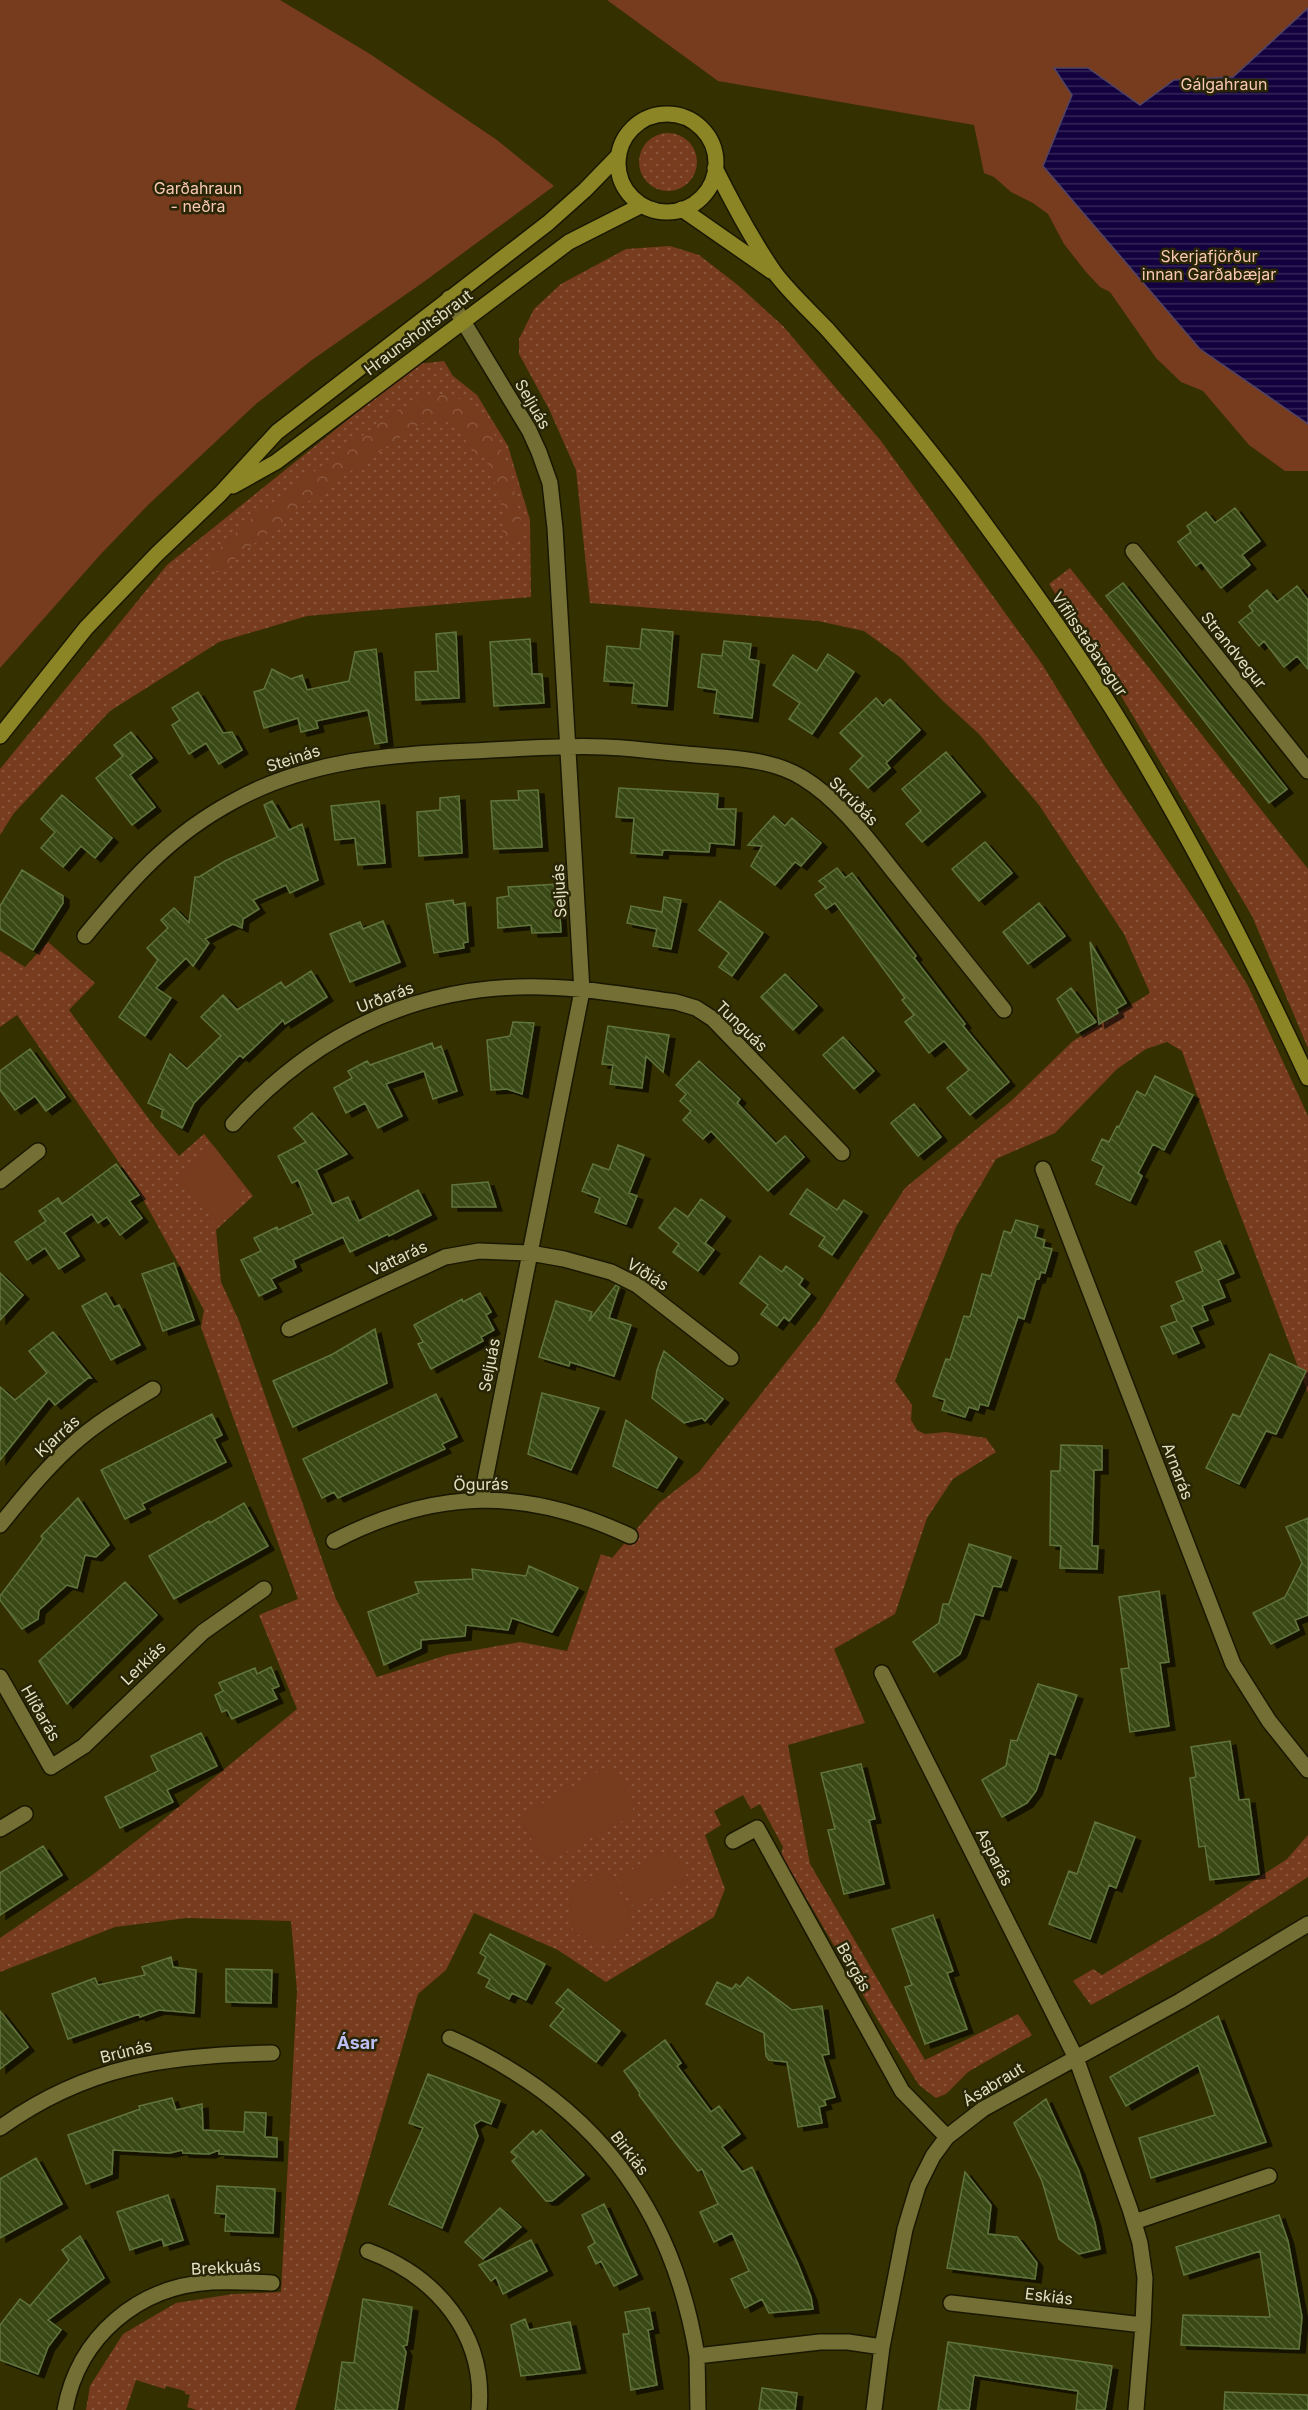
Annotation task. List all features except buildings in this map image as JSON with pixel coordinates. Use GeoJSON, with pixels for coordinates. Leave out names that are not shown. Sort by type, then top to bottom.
{"type":"FeatureCollection","features":[{"type":"Feature","properties":{"kind":"street","name":"Vífilsstaðavegur"},"geometry":{"type":"LineString","coordinates":[[548,223],[619,155],[621,145],[633,127],[652,116],[673,115],[683,117],[701,129],[713,147],[715,168],[733,204],[776,274],[834,338],[946,471],[1083,664],[1129,736],[1209,876],[1241,937],[1308,1078]]}},
{"type":"Feature","properties":{"kind":"street"},"geometry":{"type":"LineString","coordinates":[[619,155],[618,167],[625,189],[642,205],[668,212],[681,210],[701,198],[713,179],[715,168]]}},
{"type":"Feature","properties":{"kind":"street","name":"Hraunsholtsbraut"},"geometry":{"type":"LineString","coordinates":[[220,494],[276,462],[568,242],[642,205]]}},
{"type":"Feature","properties":{"kind":"street","name":"Vífilsstaðavegur"},"geometry":{"type":"LineString","coordinates":[[681,210],[776,274]]}},
{"type":"Feature","properties":{"kind":"street","name":"Hraunsholtsbraut"},"geometry":{"type":"LineString","coordinates":[[0,736],[86,628],[156,554],[220,494],[277,432],[548,223]]}},
{"type":"Feature","properties":{"kind":"street","name":"Seljuás"},"geometry":{"type":"LineString","coordinates":[[449,298],[529,430],[550,483],[569,747],[582,991],[481,1500]]}},
{"type":"Feature","properties":{"kind":"street","name":"Strandvegur"},"geometry":{"type":"LineString","coordinates":[[1133,551],[1308,771]]}},
{"type":"Feature","properties":{"kind":"street","name":"Steinás"},"geometry":{"type":"LineString","coordinates":[[85,936],[126,885],[157,855],[208,816],[234,800],[277,781],[342,763],[398,754],[569,747]]}},
{"type":"Feature","properties":{"kind":"street","name":"Skrúðás"},"geometry":{"type":"LineString","coordinates":[[569,747],[607,747],[753,761],[781,766],[804,778],[833,801],[865,836],[1004,1010]]}},
{"type":"Feature","properties":{"kind":"street","name":"Urðarás"},"geometry":{"type":"LineString","coordinates":[[233,1124],[255,1100],[304,1058],[350,1030],[390,1012],[432,999],[485,989],[518,987],[582,991]]}},
{"type":"Feature","properties":{"kind":"street","name":"Tunguás"},"geometry":{"type":"LineString","coordinates":[[582,991],[676,1002],[696,1008],[713,1019],[842,1153]]}},
{"type":"Feature","properties":{"kind":"street"},"geometry":{"type":"LineString","coordinates":[[0,1181],[38,1151]]}},
{"type":"Feature","properties":{"kind":"street","name":"Arnarás"},"geometry":{"type":"LineString","coordinates":[[1043,1169],[1233,1664],[1269,1721],[1308,1770]]}},
{"type":"Feature","properties":{"kind":"street","name":"Vattarás"},"geometry":{"type":"LineString","coordinates":[[289,1329],[445,1257],[479,1251],[530,1253]]}},
{"type":"Feature","properties":{"kind":"street","name":"Víðiás"},"geometry":{"type":"LineString","coordinates":[[530,1253],[564,1259],[611,1272],[637,1285],[731,1358]]}},
{"type":"Feature","properties":{"kind":"street","name":"Kjarrás"},"geometry":{"type":"LineString","coordinates":[[0,1525],[37,1479],[72,1444],[93,1427],[153,1389]]}},
{"type":"Feature","properties":{"kind":"street","name":"Ögurás"},"geometry":{"type":"LineString","coordinates":[[334,1541],[390,1516],[440,1504],[481,1500],[512,1501],[573,1512],[630,1536]]}},
{"type":"Feature","properties":{"kind":"street","name":"Lerkiás"},"geometry":{"type":"LineString","coordinates":[[51,1767],[84,1746],[203,1632],[264,1589]]}},
{"type":"Feature","properties":{"kind":"street","name":"Asparás"},"geometry":{"type":"LineString","coordinates":[[882,1672],[1076,2058]]}},
{"type":"Feature","properties":{"kind":"street","name":"Hlíðarás"},"geometry":{"type":"LineString","coordinates":[[1,1682],[51,1767]]}},
{"type":"Feature","properties":{"kind":"street"},"geometry":{"type":"LineString","coordinates":[[0,1829],[25,1814]]}},
{"type":"Feature","properties":{"kind":"street","name":"Bergás"},"geometry":{"type":"LineString","coordinates":[[733,1841],[758,1828],[902,2091],[947,2137]]}},
{"type":"Feature","properties":{"kind":"street","name":"Ásabraut"},"geometry":{"type":"LineString","coordinates":[[874,2410],[882,2347],[905,2229],[918,2186],[933,2156],[947,2137],[983,2109],[1180,2001],[1308,1924]]}},
{"type":"Feature","properties":{"kind":"street","name":"Birkiás"},"geometry":{"type":"LineString","coordinates":[[450,2038],[514,2071],[544,2091],[597,2139],[620,2167],[658,2228],[673,2260],[684,2294],[697,2356],[698,2410]]}},
{"type":"Feature","properties":{"kind":"street","name":"Brúnás"},"geometry":{"type":"LineString","coordinates":[[0,2128],[67,2089],[125,2068],[214,2054],[273,2053]]}},
{"type":"Feature","properties":{"kind":"street"},"geometry":{"type":"LineString","coordinates":[[1076,2058],[1134,2222],[1145,2278],[1136,2410]]}},
{"type":"Feature","properties":{"kind":"street"},"geometry":{"type":"LineString","coordinates":[[1134,2222],[1269,2176]]}},
{"type":"Feature","properties":{"kind":"street"},"geometry":{"type":"LineString","coordinates":[[368,2251],[389,2259],[427,2283],[456,2317],[465,2334],[476,2368],[479,2410]]}},
{"type":"Feature","properties":{"kind":"street","name":"Brekkuás"},"geometry":{"type":"LineString","coordinates":[[65,2410],[69,2390],[87,2350],[107,2328],[133,2306],[169,2290],[192,2285],[212,2282],[272,2283]]}},
{"type":"Feature","properties":{"kind":"street","name":"Eskiás"},"geometry":{"type":"LineString","coordinates":[[951,2303],[1143,2325]]}},
{"type":"Feature","properties":{"kind":"street"},"geometry":{"type":"LineString","coordinates":[[697,2356],[820,2342],[848,2342],[882,2347]]}},
{"type":"Feature","properties":{"kind":"green space","name":"Garðahraun - neðra"},"geometry":{"type":"Polygon","coordinates":[[[0,0],[280,0],[370,54],[497,140],[554,186],[425,281],[312,360],[256,404],[148,505],[100,555],[0,668],[0,0]]]}},
{"type":"Feature","properties":{"kind":"green space","name":"Gálgahraun"},"geometry":{"type":"Polygon","coordinates":[[[607,0],[1308,0],[1308,471],[1285,471],[1249,445],[1203,391],[1181,382],[1156,358],[1110,292],[1100,287],[1064,244],[1048,214],[1011,192],[994,177],[984,173],[974,125],[718,81],[607,0]]]}},
{"type":"Feature","properties":{"kind":"green space"},"geometry":{"type":"Polygon","coordinates":[[[668,133],[684,138],[692,146],[697,162],[692,178],[684,186],[668,191],[652,186],[644,178],[639,162],[644,146],[652,138],[668,133]]]}},
{"type":"Feature","properties":{"kind":"green space"},"geometry":{"type":"Polygon","coordinates":[[[670,246],[699,255],[739,286],[783,326],[881,441],[1042,664],[1107,770],[1205,916],[1248,986],[1308,1116],[1308,1393],[1224,1172],[1182,1051],[1167,1042],[1146,1049],[1117,1069],[1055,1133],[996,1159],[956,1227],[895,1381],[912,1405],[911,1420],[917,1430],[925,1434],[946,1432],[986,1438],[996,1452],[953,1479],[927,1518],[895,1614],[834,1649],[865,1723],[788,1745],[810,1864],[925,2060],[1018,2014],[1032,2035],[968,2072],[946,2094],[936,2098],[919,2085],[879,2022],[781,1855],[783,1847],[760,1804],[751,1809],[743,1795],[714,1811],[721,1825],[705,1835],[725,1889],[714,1917],[606,1982],[558,1950],[474,1913],[446,1970],[418,1994],[295,2410],[197,2410],[187,2407],[190,2395],[185,2394],[185,2391],[166,2386],[165,2389],[136,2380],[126,2410],[86,2410],[90,2386],[123,2334],[176,2303],[233,2294],[281,2292],[297,1991],[291,1921],[187,1918],[115,1927],[0,1972],[0,1938],[91,1876],[297,1709],[259,1615],[298,1599],[201,1327],[204,1310],[138,1190],[17,1015],[0,1027],[0,951],[25,967],[48,942],[95,983],[69,1010],[154,1126],[179,1156],[204,1134],[253,1196],[216,1230],[221,1282],[239,1321],[336,1599],[377,1677],[447,1655],[520,1642],[567,1651],[601,1554],[612,1558],[659,1503],[699,1472],[818,1322],[905,1188],[1011,1101],[1073,1041],[1150,993],[1124,934],[1039,805],[979,734],[901,658],[864,631],[818,621],[590,603],[576,470],[549,409],[519,354],[519,339],[534,309],[561,284],[626,249],[670,246]]]}},
{"type":"Feature","properties":{"kind":"green space"},"geometry":{"type":"Polygon","coordinates":[[[444,361],[453,376],[477,395],[508,446],[530,520],[531,597],[307,616],[219,642],[110,711],[14,813],[0,835],[0,769],[167,565],[417,364],[444,361]]]}},
{"type":"Feature","properties":{"kind":"green space"},"geometry":{"type":"Polygon","coordinates":[[[437,393],[460,399],[488,424],[505,458],[511,477],[524,532],[520,540],[507,541],[501,535],[502,508],[486,459],[474,454],[457,427],[439,418],[420,424],[327,487],[218,572],[210,570],[208,559],[248,521],[385,419],[419,399],[437,393]]]}},
{"type":"Feature","properties":{"kind":"green space"},"geometry":{"type":"Polygon","coordinates":[[[1070,568],[1308,869],[1308,1048],[1252,916],[1117,689],[1049,584],[1070,568]]]}},
{"type":"Feature","properties":{"kind":"green space"},"geometry":{"type":"Polygon","coordinates":[[[213,1145],[238,1178],[240,1204],[232,1216],[212,1222],[210,1215],[177,1181],[213,1145]]]}},
{"type":"Feature","properties":{"kind":"green space"},"geometry":{"type":"Polygon","coordinates":[[[605,1768],[616,1771],[635,1802],[631,1816],[551,1860],[542,1857],[521,1822],[524,1814],[605,1768]]]}},
{"type":"Feature","properties":{"kind":"green space"},"geometry":{"type":"Polygon","coordinates":[[[1308,1835],[1308,1877],[1218,1935],[1091,2005],[1073,1981],[1093,1969],[1102,1975],[1208,1911],[1287,1859],[1308,1835]]]}},
{"type":"Feature","properties":{"kind":"green space"},"geometry":{"type":"Polygon","coordinates":[[[672,1848],[688,1879],[634,1908],[618,1877],[672,1848]]]}},
{"type":"Feature","properties":{"kind":"green space"},"geometry":{"type":"Polygon","coordinates":[[[608,1870],[630,1911],[628,1933],[614,1943],[594,1946],[573,1931],[569,1888],[608,1870]]]}},
{"type":"Feature","properties":{"kind":"shaded area","name":"Skerjafjörður innan Garðabæjar"},"geometry":{"type":"Polygon","coordinates":[[[1308,8],[1308,424],[1200,349],[1043,166],[1072,95],[1054,68],[1088,68],[1140,105],[1174,80],[1233,77],[1308,8]]]}},
{"type":"Feature","properties":{"kind":"district","name":"Ásar"},"geometry":{"type":"Point","coordinates":[357,2043]}}]}
